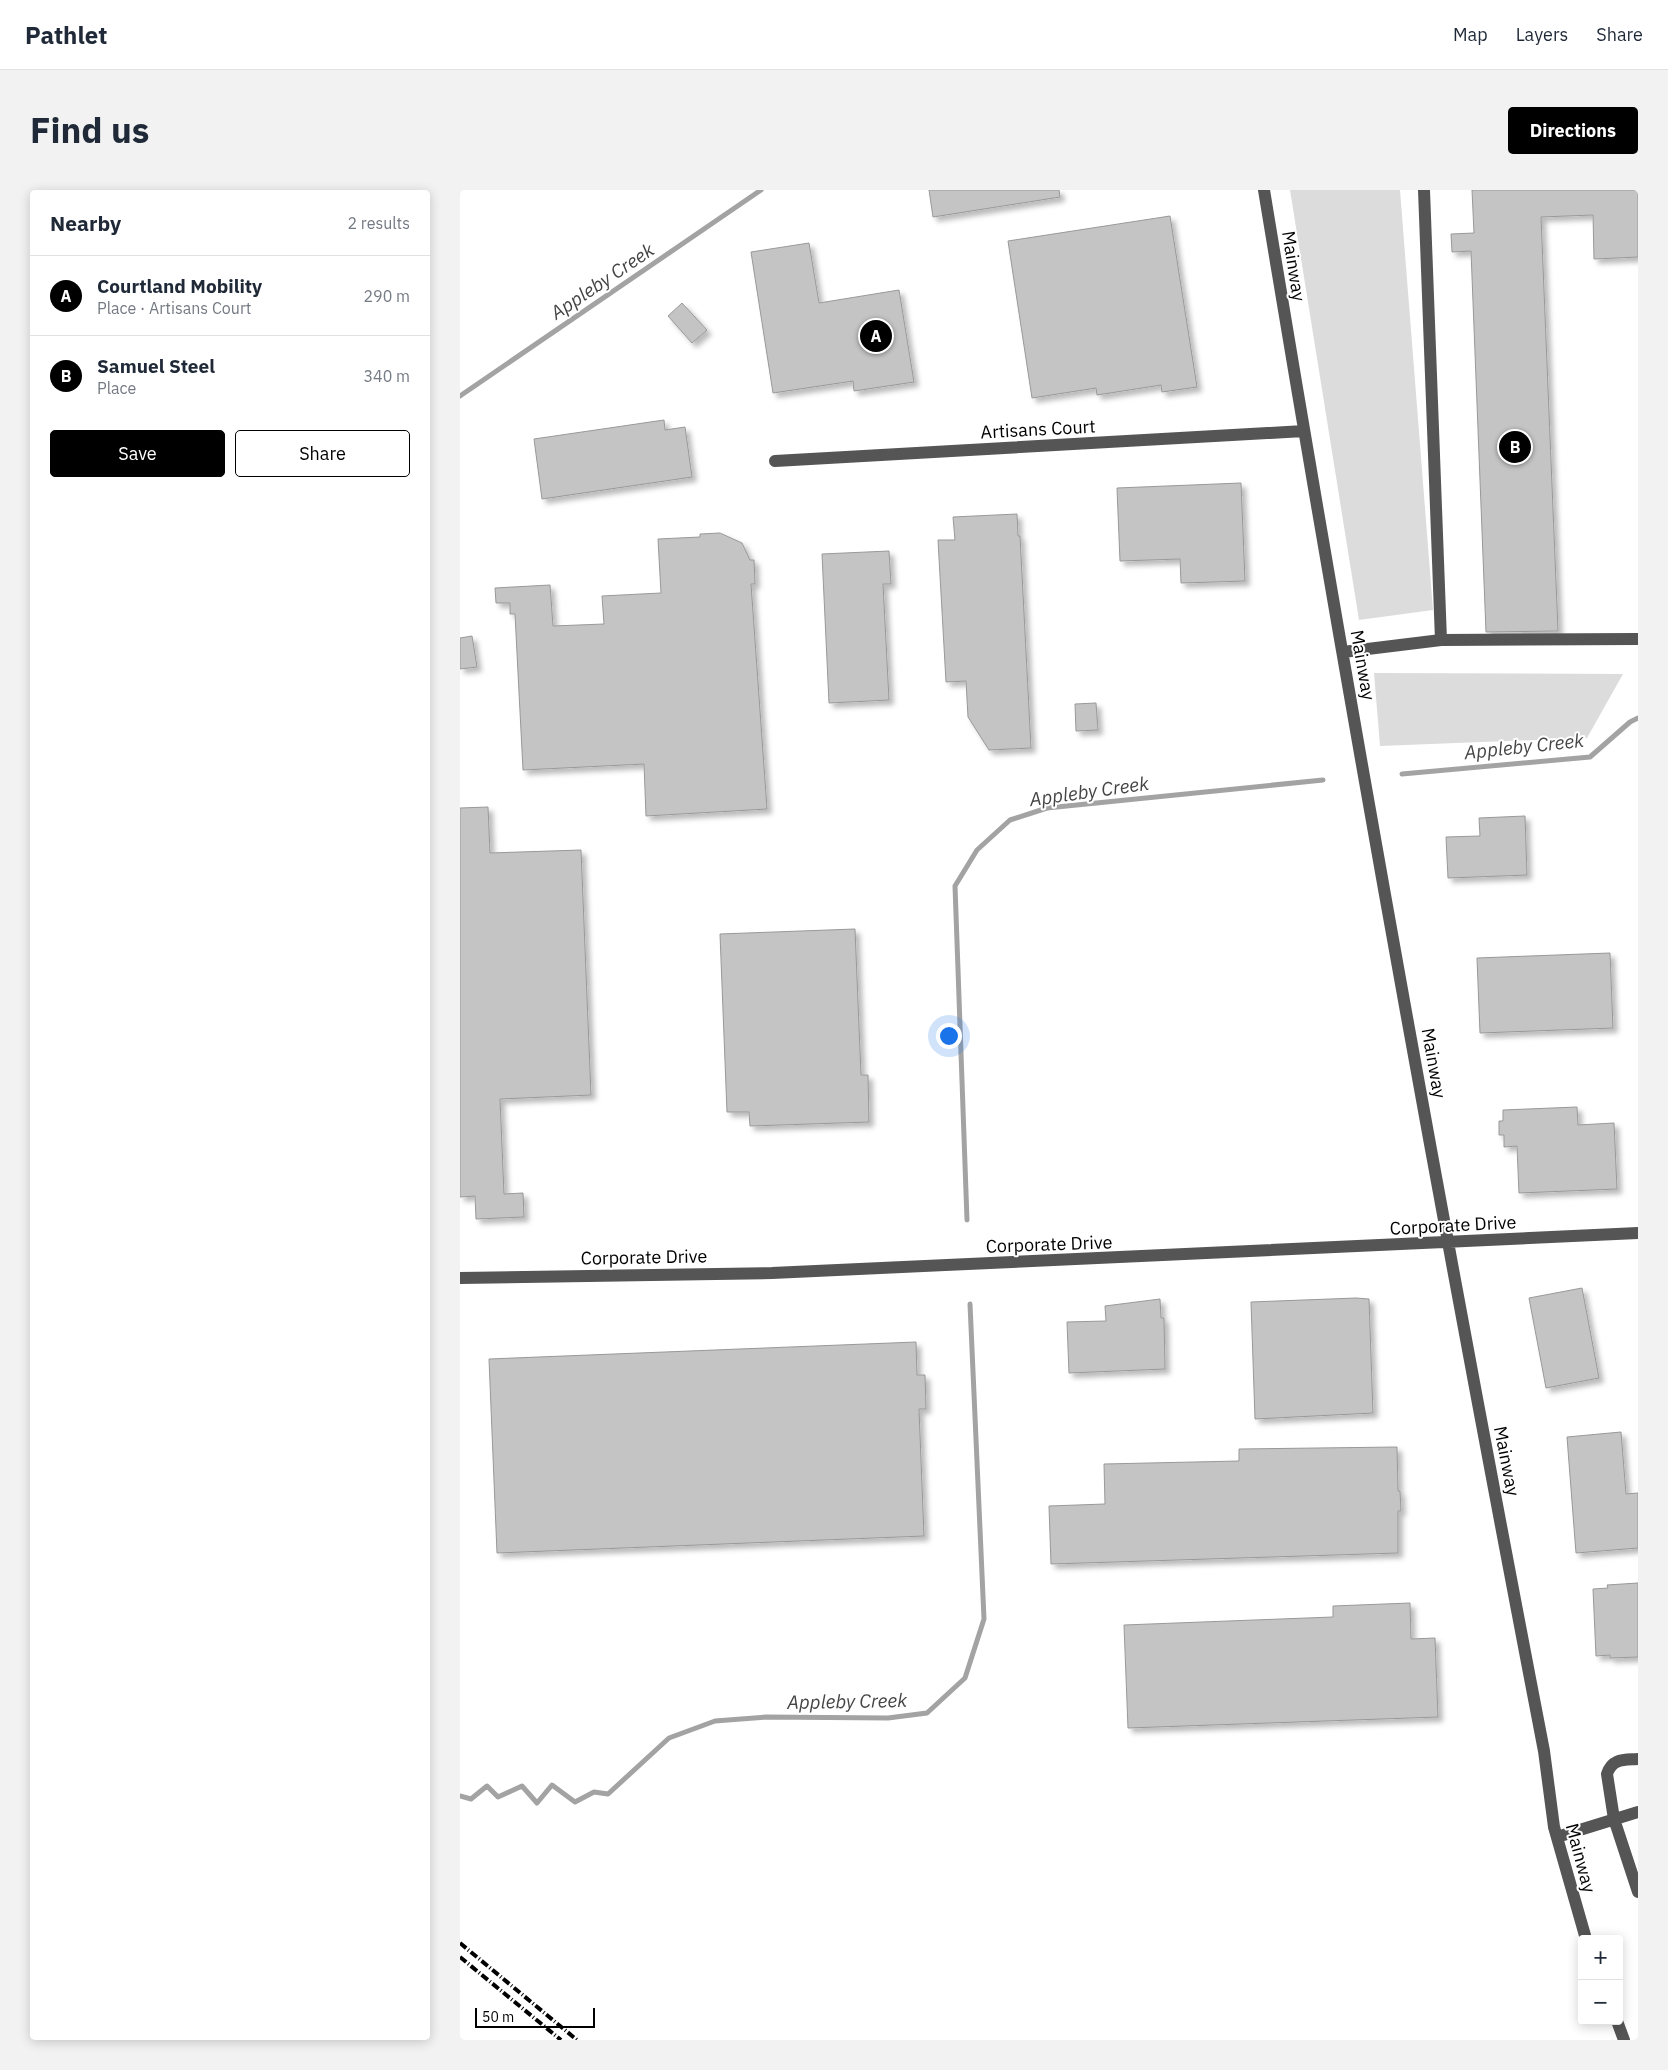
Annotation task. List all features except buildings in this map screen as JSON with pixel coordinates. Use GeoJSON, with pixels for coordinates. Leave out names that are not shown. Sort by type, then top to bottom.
{"type":"FeatureCollection","features":[{"type":"Feature","properties":{"kind":"street","name":"Mainway"},"geometry":{"type":"LineString","coordinates":[[1264,190],[1304,431],[1448,1244],[1542,1742],[1557,1837],[1585,1935]]}},
{"type":"Feature","properties":{"kind":"street"},"geometry":{"type":"LineString","coordinates":[[1424,190],[1441,640]]}},
{"type":"Feature","properties":{"kind":"street","name":"Artisans Court"},"geometry":{"type":"LineString","coordinates":[[775,461],[1304,431]]}},
{"type":"Feature","properties":{"kind":"street"},"geometry":{"type":"LineString","coordinates":[[1343,652],[1441,640],[1638,639]]}},
{"type":"Feature","properties":{"kind":"street","name":"Corporate Drive"},"geometry":{"type":"LineString","coordinates":[[460,1278],[772,1273],[1448,1244],[1638,1233]]}},
{"type":"Feature","properties":{"kind":"street"},"geometry":{"type":"LineString","coordinates":[[1638,1759],[1616,1761],[1608,1769],[1607,1779],[1614,1819],[1638,1892]]}},
{"type":"Feature","properties":{"kind":"street"},"geometry":{"type":"LineString","coordinates":[[1557,1837],[1638,1812]]}},
{"type":"Feature","properties":{"kind":"street"},"geometry":{"type":"LineString","coordinates":[[1618,2025],[1624,2040]]}},
{"type":"Feature","properties":{"kind":"shaded area"},"geometry":{"type":"Polygon","coordinates":[[[1290,190],[1400,190],[1433,610],[1359,620],[1290,190]]]}},
{"type":"Feature","properties":{"kind":"shaded area"},"geometry":{"type":"Polygon","coordinates":[[[1374,673],[1623,674],[1587,738],[1380,746],[1374,673]]]}},
{"type":"Feature","properties":{"kind":"waterway","name":"Appleby Creek"},"geometry":{"type":"LineString","coordinates":[[460,396],[761,190]]}},
{"type":"Feature","properties":{"kind":"waterway","name":"Appleby Creek"},"geometry":{"type":"LineString","coordinates":[[1402,774],[1590,757],[1630,722],[1638,718]]}},
{"type":"Feature","properties":{"kind":"waterway","name":"Appleby Creek"},"geometry":{"type":"LineString","coordinates":[[967,1220],[955,886],[977,850],[1010,820],[1047,808],[1323,780]]}},
{"type":"Feature","properties":{"kind":"waterway","name":"Appleby Creek"},"geometry":{"type":"LineString","coordinates":[[460,1796],[471,1799],[487,1786],[498,1797],[522,1786],[537,1803],[552,1785],[575,1802],[594,1792],[608,1794],[669,1738],[715,1721],[766,1717],[888,1718],[927,1713],[965,1678],[984,1619],[970,1304]]}},
{"type":"Feature","properties":{"kind":"railway"},"geometry":{"type":"LineString","coordinates":[[460,1943],[577,2040]]}},
{"type":"Feature","properties":{"kind":"railway"},"geometry":{"type":"LineString","coordinates":[[460,1957],[561,2040]]}},
{"type":"Feature","properties":{"kind":"place","name":"Courtland Mobility"},"geometry":{"type":"Point","coordinates":[876,336]}},
{"type":"Feature","properties":{"kind":"place","name":"Samuel Steel"},"geometry":{"type":"Point","coordinates":[1515,447]}}]}
